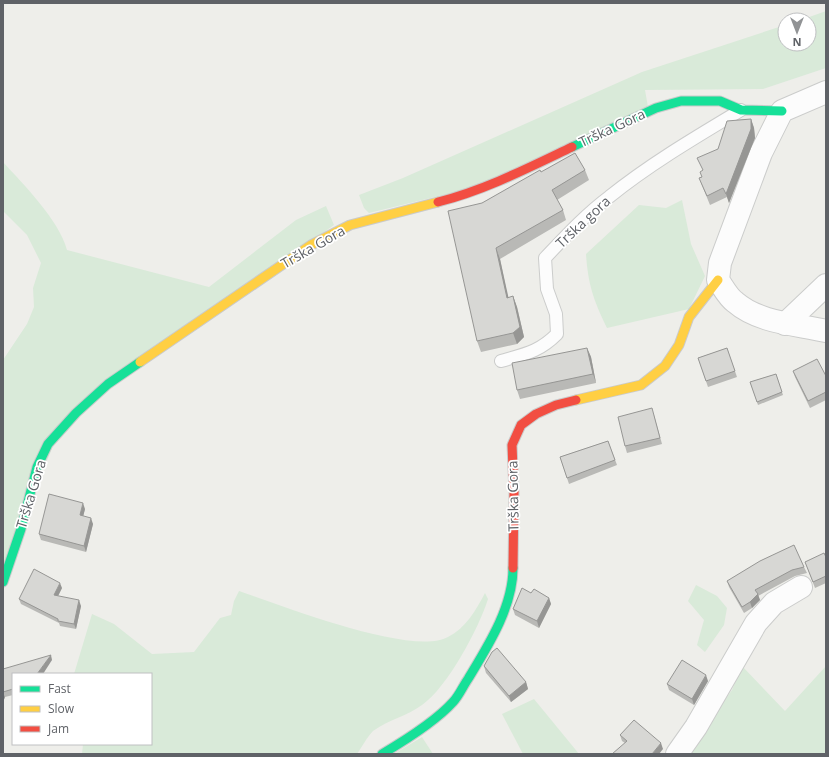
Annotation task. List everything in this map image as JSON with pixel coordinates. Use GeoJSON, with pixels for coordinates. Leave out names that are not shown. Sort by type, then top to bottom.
{"type":"FeatureCollection","features":[{"type":"Feature","properties":{"kind":"street","name":"Trška Gora"},"geometry":{"type":"LineString","coordinates":[[3,582],[21,529],[37,467],[48,444],[76,413],[108,384],[311,245],[350,226],[461,196],[511,178],[619,124],[656,108],[681,101],[720,101],[741,110],[782,111],[826,92]]}},
{"type":"Feature","properties":{"kind":"street"},"geometry":{"type":"LineString","coordinates":[[782,111],[761,153],[720,262],[718,280],[734,302],[753,313],[785,324],[826,331]]}},
{"type":"Feature","properties":{"kind":"street","name":"Trška Gora"},"geometry":{"type":"LineString","coordinates":[[382,754],[410,737],[454,702],[480,659],[504,610],[513,581],[514,513],[512,445],[521,425],[536,414],[556,405],[641,385],[664,366],[679,345],[689,317],[718,280]]}},
{"type":"Feature","properties":{"kind":"street"},"geometry":{"type":"LineString","coordinates":[[785,324],[826,285]]}},
{"type":"Feature","properties":{"kind":"street"},"geometry":{"type":"LineString","coordinates":[[677,754],[696,727],[756,623],[774,603],[800,587]]}},
{"type":"Feature","properties":{"kind":"lane","name":"Trška gora"},"geometry":{"type":"LineString","coordinates":[[501,361],[530,353],[546,345],[557,334],[556,314],[547,289],[545,258],[576,226],[608,197],[688,142],[741,110]]}},
{"type":"Feature","properties":{"kind":"green space"},"geometry":{"type":"Polygon","coordinates":[[[826,11],[826,68],[763,89],[645,90],[648,107],[480,186],[369,213],[364,208],[359,195],[403,178],[642,72],[777,28],[777,52],[817,52],[817,14],[826,11]]]}},
{"type":"Feature","properties":{"kind":"green space"},"geometry":{"type":"Polygon","coordinates":[[[3,162],[49,215],[57,227],[67,250],[209,287],[296,220],[326,206],[334,225],[64,419],[3,569],[3,360],[27,324],[34,307],[33,288],[41,263],[27,235],[3,211],[3,162]]]}},
{"type":"Feature","properties":{"kind":"green space"},"geometry":{"type":"Polygon","coordinates":[[[682,200],[691,244],[705,276],[689,309],[607,328],[592,292],[588,275],[586,254],[639,205],[666,208],[682,200]]]}},
{"type":"Feature","properties":{"kind":"green space"},"geometry":{"type":"Polygon","coordinates":[[[696,585],[717,596],[727,608],[724,625],[705,652],[697,645],[704,620],[688,601],[696,585]]]}},
{"type":"Feature","properties":{"kind":"green space"},"geometry":{"type":"Polygon","coordinates":[[[239,591],[345,627],[406,640],[430,641],[448,637],[460,629],[470,618],[485,593],[488,599],[470,641],[451,672],[432,697],[410,712],[373,731],[357,754],[82,754],[83,745],[152,745],[152,673],[74,673],[92,614],[114,624],[152,654],[194,652],[220,618],[231,615],[234,601],[239,591]]]}},
{"type":"Feature","properties":{"kind":"green space"},"geometry":{"type":"Polygon","coordinates":[[[742,666],[785,711],[826,666],[826,754],[685,754],[732,690],[742,666]]]}},
{"type":"Feature","properties":{"kind":"green space"},"geometry":{"type":"Polygon","coordinates":[[[534,699],[579,754],[523,754],[502,714],[534,699]]]}},
{"type":"Feature","properties":{"kind":"green space"},"geometry":{"type":"Polygon","coordinates":[[[422,737],[433,754],[394,754],[422,737]]]}},
{"type":"Feature","properties":{"kind":"building"},"geometry":{"type":"Polygon","coordinates":[[[751,119],[751,129],[726,194],[723,188],[707,196],[699,178],[702,177],[700,172],[703,170],[697,158],[718,149],[727,121],[751,119]]]}},
{"type":"Feature","properties":{"kind":"building"},"geometry":{"type":"Polygon","coordinates":[[[575,153],[585,170],[552,190],[563,210],[496,248],[507,298],[513,296],[520,327],[513,333],[477,341],[448,211],[482,203],[540,170],[541,172],[575,153]]]}},
{"type":"Feature","properties":{"kind":"building"},"geometry":{"type":"Polygon","coordinates":[[[587,348],[593,374],[517,390],[512,363],[587,348]]]}},
{"type":"Feature","properties":{"kind":"building"},"geometry":{"type":"Polygon","coordinates":[[[727,348],[735,371],[706,381],[698,358],[727,348]]]}},
{"type":"Feature","properties":{"kind":"building"},"geometry":{"type":"Polygon","coordinates":[[[817,359],[826,376],[826,392],[808,401],[793,371],[817,359]]]}},
{"type":"Feature","properties":{"kind":"building"},"geometry":{"type":"Polygon","coordinates":[[[776,374],[782,392],[757,402],[750,382],[776,374]]]}},
{"type":"Feature","properties":{"kind":"building"},"geometry":{"type":"Polygon","coordinates":[[[652,408],[660,438],[625,446],[618,417],[652,408]]]}},
{"type":"Feature","properties":{"kind":"building"},"geometry":{"type":"Polygon","coordinates":[[[608,441],[615,460],[567,478],[560,457],[608,441]]]}},
{"type":"Feature","properties":{"kind":"building"},"geometry":{"type":"Polygon","coordinates":[[[49,494],[83,503],[80,515],[91,518],[84,546],[39,534],[49,494]]]}},
{"type":"Feature","properties":{"kind":"building"},"geometry":{"type":"Polygon","coordinates":[[[794,545],[804,567],[792,570],[755,590],[758,594],[742,607],[727,581],[760,561],[794,545]]]}},
{"type":"Feature","properties":{"kind":"building"},"geometry":{"type":"Polygon","coordinates":[[[824,553],[826,557],[826,576],[813,582],[805,562],[824,553]]]}},
{"type":"Feature","properties":{"kind":"building"},"geometry":{"type":"Polygon","coordinates":[[[34,569],[60,583],[54,595],[79,600],[74,624],[58,621],[58,619],[19,599],[34,569]]]}},
{"type":"Feature","properties":{"kind":"building"},"geometry":{"type":"Polygon","coordinates":[[[522,588],[531,593],[534,589],[549,598],[537,621],[513,609],[522,588]]]}},
{"type":"Feature","properties":{"kind":"building"},"geometry":{"type":"Polygon","coordinates":[[[497,648],[526,682],[509,696],[484,666],[492,652],[497,648]]]}},
{"type":"Feature","properties":{"kind":"building"},"geometry":{"type":"Polygon","coordinates":[[[51,655],[38,673],[12,673],[12,689],[3,692],[3,669],[51,655]]]}},
{"type":"Feature","properties":{"kind":"building"},"geometry":{"type":"Polygon","coordinates":[[[682,660],[706,675],[692,699],[667,684],[682,660]]]}},
{"type":"Feature","properties":{"kind":"building"},"geometry":{"type":"Polygon","coordinates":[[[634,720],[661,743],[652,754],[612,754],[627,741],[620,735],[634,720]]]}},
{"type":"Feature","properties":{"kind":"traffic: fast"},"geometry":{"type":"LineString","coordinates":[[572,147],[656,108],[681,101],[720,101],[741,110],[782,111]]}},
{"type":"Feature","properties":{"kind":"traffic: fast"},"geometry":{"type":"LineString","coordinates":[[3,582],[21,529],[37,467],[48,444],[76,413],[108,384],[140,362]]}},
{"type":"Feature","properties":{"kind":"traffic: fast"},"geometry":{"type":"LineString","coordinates":[[382,754],[410,737],[429,723],[446,709],[457,697],[498,626],[509,597],[513,568]]}},
{"type":"Feature","properties":{"kind":"traffic: slow"},"geometry":{"type":"LineString","coordinates":[[140,362],[311,245],[350,225],[438,202]]}},
{"type":"Feature","properties":{"kind":"traffic: slow"},"geometry":{"type":"LineString","coordinates":[[576,400],[641,385],[665,366],[679,345],[689,317],[718,280]]}},
{"type":"Feature","properties":{"kind":"traffic: jam"},"geometry":{"type":"LineString","coordinates":[[438,202],[489,185],[572,147]]}},
{"type":"Feature","properties":{"kind":"traffic: jam"},"geometry":{"type":"LineString","coordinates":[[513,568],[514,493],[512,445],[521,425],[536,414],[556,405],[576,400]]}}]}
